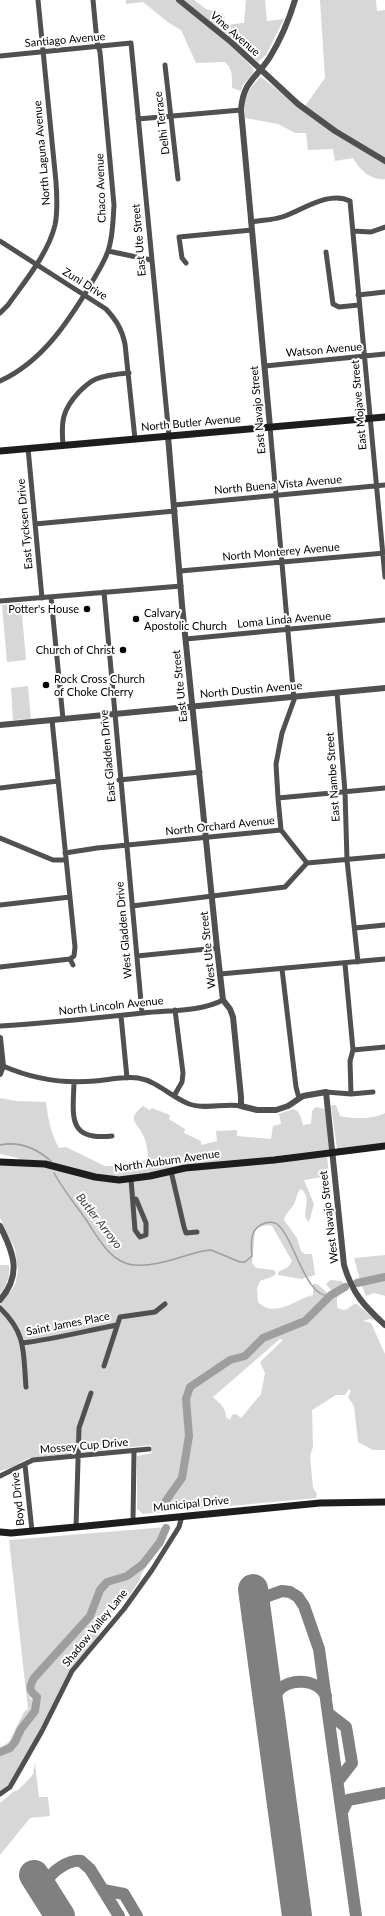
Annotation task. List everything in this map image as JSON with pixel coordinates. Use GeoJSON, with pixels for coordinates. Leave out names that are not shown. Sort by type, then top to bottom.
{"type":"FeatureCollection","features":[{"type":"Feature","properties":{"kind":"main road","name":"North Butler Avenue"},"geometry":{"type":"LineString","coordinates":[[0,451],[385,417]]}},
{"type":"Feature","properties":{"kind":"main road","name":"North Auburn Avenue"},"geometry":{"type":"LineString","coordinates":[[0,1162],[45,1164],[109,1180],[131,1179],[171,1171],[385,1146]]}},
{"type":"Feature","properties":{"kind":"main road","name":"Municipal Drive"},"geometry":{"type":"LineString","coordinates":[[0,1532],[32,1531],[320,1503],[384,1502]]}},
{"type":"Feature","properties":{"kind":"street","name":"North Laguna Avenue"},"geometry":{"type":"LineString","coordinates":[[0,313],[8,305],[47,246],[55,225],[57,205],[38,0]]}},
{"type":"Feature","properties":{"kind":"street","name":"Chaco Avenue"},"geometry":{"type":"LineString","coordinates":[[0,381],[21,369],[52,342],[84,296],[108,251],[113,224],[114,205],[93,0]]}},
{"type":"Feature","properties":{"kind":"street","name":"Vine Avenue"},"geometry":{"type":"LineString","coordinates":[[179,0],[226,38],[298,104],[335,131],[385,161]]}},
{"type":"Feature","properties":{"kind":"street","name":"East Navajo Street"},"geometry":{"type":"LineString","coordinates":[[281,830],[276,764],[282,733],[294,702],[294,696],[241,110],[243,95],[247,85],[261,70],[283,32],[295,0]]}},
{"type":"Feature","properties":{"kind":"street","name":"Santiago Avenue"},"geometry":{"type":"LineString","coordinates":[[0,56],[131,43]]}},
{"type":"Feature","properties":{"kind":"street","name":"East Ute Street"},"geometry":{"type":"LineString","coordinates":[[131,43],[169,436],[192,706],[207,837]]}},
{"type":"Feature","properties":{"kind":"street","name":"Delhi Terrace"},"geometry":{"type":"LineString","coordinates":[[165,65],[178,179]]}},
{"type":"Feature","properties":{"kind":"street"},"geometry":{"type":"LineString","coordinates":[[138,119],[241,110]]}},
{"type":"Feature","properties":{"kind":"street","name":"East Mojave Street"},"geometry":{"type":"LineString","coordinates":[[252,222],[280,218],[318,201],[343,198],[350,200],[384,553],[385,577]]}},
{"type":"Feature","properties":{"kind":"street"},"geometry":{"type":"LineString","coordinates":[[353,231],[371,232],[385,227]]}},
{"type":"Feature","properties":{"kind":"street"},"geometry":{"type":"LineString","coordinates":[[186,263],[182,258],[179,237],[252,230]]}},
{"type":"Feature","properties":{"kind":"street","name":"Zuni Drive"},"geometry":{"type":"LineString","coordinates":[[0,241],[106,309],[122,330],[129,373],[136,439]]}},
{"type":"Feature","properties":{"kind":"street"},"geometry":{"type":"LineString","coordinates":[[108,251],[151,260]]}},
{"type":"Feature","properties":{"kind":"street"},"geometry":{"type":"LineString","coordinates":[[326,252],[333,304],[339,307],[360,305]]}},
{"type":"Feature","properties":{"kind":"street"},"geometry":{"type":"LineString","coordinates":[[358,295],[385,292]]}},
{"type":"Feature","properties":{"kind":"street","name":"Watson Avenue"},"geometry":{"type":"LineString","coordinates":[[265,366],[385,354]]}},
{"type":"Feature","properties":{"kind":"street"},"geometry":{"type":"LineString","coordinates":[[63,446],[63,418],[69,402],[87,384],[95,379],[129,373]]}},
{"type":"Feature","properties":{"kind":"street","name":"East Tycksen Drive"},"geometry":{"type":"LineString","coordinates":[[28,448],[42,598]]}},
{"type":"Feature","properties":{"kind":"street","name":"North Buena Vista Avenue"},"geometry":{"type":"LineString","coordinates":[[35,524],[275,495],[385,485]]}},
{"type":"Feature","properties":{"kind":"street","name":"North Monterey Avenue"},"geometry":{"type":"LineString","coordinates":[[180,571],[384,553]]}},
{"type":"Feature","properties":{"kind":"street"},"geometry":{"type":"LineString","coordinates":[[0,601],[181,586]]}},
{"type":"Feature","properties":{"kind":"street","name":"East Gladden Drive"},"geometry":{"type":"LineString","coordinates":[[104,592],[126,845]]}},
{"type":"Feature","properties":{"kind":"street"},"geometry":{"type":"LineString","coordinates":[[51,597],[63,719]]}},
{"type":"Feature","properties":{"kind":"street","name":"Loma Linda Avenue"},"geometry":{"type":"LineString","coordinates":[[186,639],[385,620]]}},
{"type":"Feature","properties":{"kind":"street","name":"North Dustin Avenue"},"geometry":{"type":"LineString","coordinates":[[0,725],[385,688]]}},
{"type":"Feature","properties":{"kind":"street","name":"East Nambe Street"},"geometry":{"type":"LineString","coordinates":[[337,692],[345,792],[347,860],[358,962]]}},
{"type":"Feature","properties":{"kind":"street"},"geometry":{"type":"LineString","coordinates":[[0,967],[70,959],[75,952],[52,720]]}},
{"type":"Feature","properties":{"kind":"street"},"geometry":{"type":"LineString","coordinates":[[120,780],[200,772]]}},
{"type":"Feature","properties":{"kind":"street"},"geometry":{"type":"LineString","coordinates":[[0,788],[58,781]]}},
{"type":"Feature","properties":{"kind":"street"},"geometry":{"type":"LineString","coordinates":[[278,798],[385,788]]}},
{"type":"Feature","properties":{"kind":"street","name":"North Orchard Avenue"},"geometry":{"type":"LineString","coordinates":[[65,853],[126,845],[281,830],[307,863]]}},
{"type":"Feature","properties":{"kind":"street","name":"West Ute Street"},"geometry":{"type":"LineString","coordinates":[[207,837],[223,1000],[230,1009],[232,1017],[242,1097],[241,1106]]}},
{"type":"Feature","properties":{"kind":"street"},"geometry":{"type":"LineString","coordinates":[[0,838],[53,860],[66,860]]}},
{"type":"Feature","properties":{"kind":"street","name":"West Gladden Drive"},"geometry":{"type":"LineString","coordinates":[[126,845],[142,1013]]}},
{"type":"Feature","properties":{"kind":"street"},"geometry":{"type":"LineString","coordinates":[[132,906],[285,887],[307,863],[385,856]]}},
{"type":"Feature","properties":{"kind":"street"},"geometry":{"type":"LineString","coordinates":[[0,905],[70,897]]}},
{"type":"Feature","properties":{"kind":"street"},"geometry":{"type":"LineString","coordinates":[[355,928],[385,925]]}},
{"type":"Feature","properties":{"kind":"street"},"geometry":{"type":"LineString","coordinates":[[137,956],[217,948]]}},
{"type":"Feature","properties":{"kind":"street"},"geometry":{"type":"LineString","coordinates":[[70,959],[73,965]]}},
{"type":"Feature","properties":{"kind":"street"},"geometry":{"type":"LineString","coordinates":[[220,974],[385,960]]}},
{"type":"Feature","properties":{"kind":"street"},"geometry":{"type":"LineString","coordinates":[[345,964],[353,1050],[350,1061],[351,1094]]}},
{"type":"Feature","properties":{"kind":"street"},"geometry":{"type":"LineString","coordinates":[[282,969],[296,1087],[299,1098]]}},
{"type":"Feature","properties":{"kind":"street","name":"North Lincoln Avenue"},"geometry":{"type":"LineString","coordinates":[[0,1026],[175,1010],[213,1005],[223,1000]]}},
{"type":"Feature","properties":{"kind":"street"},"geometry":{"type":"LineString","coordinates":[[174,1096],[182,1082],[183,1073],[175,1010]]}},
{"type":"Feature","properties":{"kind":"street"},"geometry":{"type":"LineString","coordinates":[[121,1016],[128,1078]]}},
{"type":"Feature","properties":{"kind":"street"},"geometry":{"type":"LineString","coordinates":[[0,1038],[3,1066],[0,1074]]}},
{"type":"Feature","properties":{"kind":"street"},"geometry":{"type":"LineString","coordinates":[[353,1050],[385,1047]]}},
{"type":"Feature","properties":{"kind":"street"},"geometry":{"type":"LineString","coordinates":[[3,1066],[19,1073],[44,1079],[74,1083],[136,1078],[146,1080],[190,1104],[201,1106],[241,1106],[256,1110],[276,1110],[288,1106],[299,1098],[307,1095],[326,1092],[351,1094],[373,1092]]}},
{"type":"Feature","properties":{"kind":"street"},"geometry":{"type":"LineString","coordinates":[[74,1083],[73,1115],[76,1125],[84,1134],[90,1137],[112,1136]]}},
{"type":"Feature","properties":{"kind":"street","name":"West Navajo Street"},"geometry":{"type":"LineString","coordinates":[[326,1092],[341,1245],[347,1273],[362,1304],[385,1325]]}},
{"type":"Feature","properties":{"kind":"street"},"geometry":{"type":"LineString","coordinates":[[171,1171],[186,1233],[191,1234],[196,1232]]}},
{"type":"Feature","properties":{"kind":"street"},"geometry":{"type":"LineString","coordinates":[[131,1179],[135,1230],[140,1237],[144,1237],[146,1235],[146,1223],[136,1199],[133,1199]]}},
{"type":"Feature","properties":{"kind":"street"},"geometry":{"type":"LineString","coordinates":[[0,1226],[11,1250],[14,1266],[10,1286],[0,1300]]}},
{"type":"Feature","properties":{"kind":"street"},"geometry":{"type":"LineString","coordinates":[[104,1366],[120,1318],[155,1312],[165,1304]]}},
{"type":"Feature","properties":{"kind":"street"},"geometry":{"type":"LineString","coordinates":[[0,1308],[19,1330],[22,1343],[26,1387]]}},
{"type":"Feature","properties":{"kind":"street","name":"Saint James Place"},"geometry":{"type":"LineString","coordinates":[[22,1343],[51,1340],[87,1330],[117,1325]]}},
{"type":"Feature","properties":{"kind":"street"},"geometry":{"type":"LineString","coordinates":[[76,1527],[80,1422],[91,1392]]}},
{"type":"Feature","properties":{"kind":"street","name":"Mossey Cup Drive"},"geometry":{"type":"LineString","coordinates":[[0,1476],[33,1460],[78,1457],[149,1449]]}},
{"type":"Feature","properties":{"kind":"street"},"geometry":{"type":"LineString","coordinates":[[133,1521],[134,1451]]}},
{"type":"Feature","properties":{"kind":"street","name":"Boyd Drive"},"geometry":{"type":"LineString","coordinates":[[25,1465],[32,1531]]}},
{"type":"Feature","properties":{"kind":"street","name":"Shadow Valley Lane"},"geometry":{"type":"LineString","coordinates":[[0,1794],[10,1787],[42,1732],[72,1671],[124,1609],[152,1570],[179,1527],[182,1516]]}},
{"type":"Feature","properties":{"kind":"shaded area"},"geometry":{"type":"Polygon","coordinates":[[[126,0],[175,0],[229,44],[252,67],[254,72],[243,85],[241,91],[232,88],[231,71],[225,62],[196,63],[181,30],[169,23],[143,2],[126,4],[126,0]]]}},
{"type":"Feature","properties":{"kind":"shaded area"},"geometry":{"type":"Polygon","coordinates":[[[183,0],[194,0],[206,9],[224,14],[225,25],[244,23],[246,0],[265,0],[267,21],[284,19],[266,55],[258,62],[245,49],[183,0]]]}},
{"type":"Feature","properties":{"kind":"shaded area"},"geometry":{"type":"Polygon","coordinates":[[[320,0],[376,0],[377,11],[385,10],[385,158],[340,132],[305,106],[325,78],[320,0]]]}},
{"type":"Feature","properties":{"kind":"shaded area"},"geometry":{"type":"Polygon","coordinates":[[[261,77],[330,130],[385,164],[385,179],[370,176],[362,170],[353,158],[335,161],[333,149],[308,150],[306,133],[295,133],[278,124],[245,118],[247,95],[252,86],[261,77]]]}},
{"type":"Feature","properties":{"kind":"shaded area"},"geometry":{"type":"Polygon","coordinates":[[[21,603],[26,660],[7,662],[2,605],[21,603]]]}},
{"type":"Feature","properties":{"kind":"shaded area"},"geometry":{"type":"Polygon","coordinates":[[[28,686],[31,719],[13,720],[11,688],[28,686]]]}},
{"type":"Feature","properties":{"kind":"shaded area"},"geometry":{"type":"Polygon","coordinates":[[[0,1098],[16,1101],[46,1102],[50,1126],[59,1148],[66,1147],[105,1166],[120,1166],[149,1159],[145,1139],[134,1121],[135,1115],[143,1106],[150,1110],[152,1108],[170,1115],[169,1119],[185,1129],[184,1133],[201,1141],[201,1145],[217,1141],[216,1131],[237,1130],[237,1136],[271,1139],[273,1126],[281,1124],[279,1114],[293,1109],[296,1110],[303,1125],[311,1124],[312,1111],[316,1107],[325,1109],[330,1149],[114,1178],[19,1161],[18,1158],[0,1154],[0,1098]]]}},
{"type":"Feature","properties":{"kind":"shaded area"},"geometry":{"type":"Polygon","coordinates":[[[336,1105],[340,1116],[346,1117],[369,1118],[385,1113],[385,1143],[337,1149],[331,1106],[336,1105]]]}},
{"type":"Feature","properties":{"kind":"shaded area"},"geometry":{"type":"Polygon","coordinates":[[[327,1156],[329,1176],[304,1180],[314,1204],[309,1222],[305,1215],[307,1202],[306,1197],[305,1193],[301,1189],[284,1220],[297,1238],[301,1251],[305,1254],[312,1254],[315,1275],[301,1279],[278,1275],[278,1272],[288,1267],[292,1261],[272,1226],[269,1225],[262,1226],[255,1231],[252,1263],[256,1268],[274,1270],[276,1273],[274,1276],[260,1281],[257,1288],[258,1302],[265,1307],[272,1309],[286,1306],[313,1295],[313,1284],[317,1284],[329,1294],[331,1290],[326,1284],[330,1280],[342,1281],[345,1287],[322,1302],[304,1319],[262,1335],[244,1353],[229,1359],[190,1385],[184,1404],[188,1436],[181,1478],[165,1502],[184,1476],[190,1434],[188,1399],[192,1388],[222,1368],[250,1354],[267,1338],[312,1318],[331,1298],[346,1288],[337,1298],[337,1307],[344,1310],[348,1309],[354,1304],[357,1304],[375,1320],[369,1319],[363,1321],[371,1323],[385,1354],[385,1450],[373,1450],[358,1442],[354,1406],[348,1397],[351,1391],[349,1389],[345,1395],[336,1395],[312,1410],[313,1447],[310,1456],[313,1488],[317,1494],[316,1498],[143,1514],[137,1509],[137,1456],[152,1453],[151,1445],[29,1458],[13,1467],[0,1471],[0,1305],[15,1285],[18,1270],[15,1249],[0,1218],[0,1165],[48,1167],[127,1182],[177,1172],[327,1156]],[[280,1339],[213,1397],[225,1410],[226,1417],[230,1420],[232,1415],[236,1414],[241,1418],[261,1394],[265,1373],[260,1362],[283,1340],[280,1339]]]}},
{"type":"Feature","properties":{"kind":"shaded area"},"geometry":{"type":"Polygon","coordinates":[[[385,1255],[385,1275],[360,1280],[354,1258],[385,1255]]]}},
{"type":"Feature","properties":{"kind":"shaded area"},"geometry":{"type":"Polygon","coordinates":[[[0,1265],[9,1265],[9,1273],[8,1280],[0,1294],[0,1265]]]}},
{"type":"Feature","properties":{"kind":"shaded area"},"geometry":{"type":"Polygon","coordinates":[[[385,1279],[385,1296],[374,1293],[366,1296],[361,1284],[385,1279]]]}},
{"type":"Feature","properties":{"kind":"shaded area"},"geometry":{"type":"Polygon","coordinates":[[[167,1527],[167,1532],[141,1575],[140,1580],[129,1596],[110,1613],[95,1640],[72,1667],[40,1731],[9,1784],[0,1791],[0,1753],[10,1749],[16,1743],[21,1731],[35,1715],[40,1699],[34,1687],[36,1680],[57,1654],[90,1619],[102,1590],[106,1585],[127,1578],[149,1561],[165,1534],[166,1528],[144,1562],[127,1575],[107,1580],[103,1583],[98,1591],[88,1616],[32,1677],[27,1688],[29,1696],[34,1703],[32,1713],[9,1747],[0,1751],[0,1748],[9,1742],[24,1712],[28,1709],[9,1540],[167,1527]]]}},
{"type":"Feature","properties":{"kind":"shaded area"},"geometry":{"type":"Polygon","coordinates":[[[35,1763],[39,1797],[48,1797],[50,1816],[30,1818],[0,1855],[0,1803],[13,1792],[18,1790],[30,1778],[33,1774],[35,1763]]]}},
{"type":"Feature","properties":{"kind":"waterway","name":"Butler Arroyo"},"geometry":{"type":"LineString","coordinates":[[0,1145],[21,1145],[39,1152],[51,1161]]}},
{"type":"Feature","properties":{"kind":"waterway","name":"Butler Arroyo"},"geometry":{"type":"LineString","coordinates":[[54,1173],[106,1249],[118,1260],[134,1265],[143,1265],[169,1261],[211,1250],[240,1262],[245,1262],[252,1256],[252,1236],[256,1228],[265,1223],[272,1222],[277,1224],[283,1231],[307,1279],[314,1289],[322,1294],[331,1295]]}},
{"type":"Feature","properties":{"kind":"waterway"},"geometry":{"type":"LineString","coordinates":[[357,1283],[385,1277]]}},
{"type":"Feature","properties":{"kind":"waterway"},"geometry":{"type":"LineString","coordinates":[[165,1502],[182,1478],[189,1436],[186,1399],[190,1387],[230,1360],[245,1356],[263,1338],[305,1321],[331,1295],[345,1287]]}},
{"type":"Feature","properties":{"kind":"waterway"},"geometry":{"type":"LineString","coordinates":[[0,1752],[10,1748],[15,1742],[21,1729],[35,1711],[37,1697],[31,1691],[31,1684],[34,1678],[90,1616],[100,1590],[107,1582],[127,1576],[143,1564],[160,1542],[166,1528]]}},
{"type":"Feature","properties":{"kind":"taxiway"},"geometry":{"type":"LineString","coordinates":[[258,1620],[258,1604],[265,1597],[282,1591],[290,1592],[298,1597],[304,1606],[319,1649],[356,1916]]}},
{"type":"Feature","properties":{"kind":"taxiway"},"geometry":{"type":"LineString","coordinates":[[271,1717],[271,1706],[274,1697],[283,1686],[289,1683],[310,1683],[322,1690],[326,1696]]}},
{"type":"Feature","properties":{"kind":"taxiway"},"geometry":{"type":"LineString","coordinates":[[329,1714],[346,1727],[352,1763],[338,1781]]}},
{"type":"Feature","properties":{"kind":"taxiway"},"geometry":{"type":"LineString","coordinates":[[342,1812],[348,1800],[385,1793]]}},
{"type":"Feature","properties":{"kind":"taxiway"},"geometry":{"type":"LineString","coordinates":[[47,1895],[46,1884],[52,1874],[66,1864],[81,1861],[90,1869],[119,1916]]}},
{"type":"Feature","properties":{"kind":"taxiway"},"geometry":{"type":"LineString","coordinates":[[103,1890],[124,1894],[137,1916]]}},
{"type":"Feature","properties":{"kind":"runway"},"geometry":{"type":"LineString","coordinates":[[253,1589],[297,1916]]}},
{"type":"Feature","properties":{"kind":"runway"},"geometry":{"type":"LineString","coordinates":[[34,1875],[60,1916]]}},
{"type":"Feature","properties":{"kind":"place","name":"Potter's House"},"geometry":{"type":"Point","coordinates":[87,609]}},
{"type":"Feature","properties":{"kind":"place","name":"Calvary Apostolic Church"},"geometry":{"type":"Point","coordinates":[136,619]}},
{"type":"Feature","properties":{"kind":"place","name":"Church of Christ"},"geometry":{"type":"Point","coordinates":[123,650]}},
{"type":"Feature","properties":{"kind":"place","name":"Rock Cross Church of Choke Cherry"},"geometry":{"type":"Point","coordinates":[46,685]}}]}
